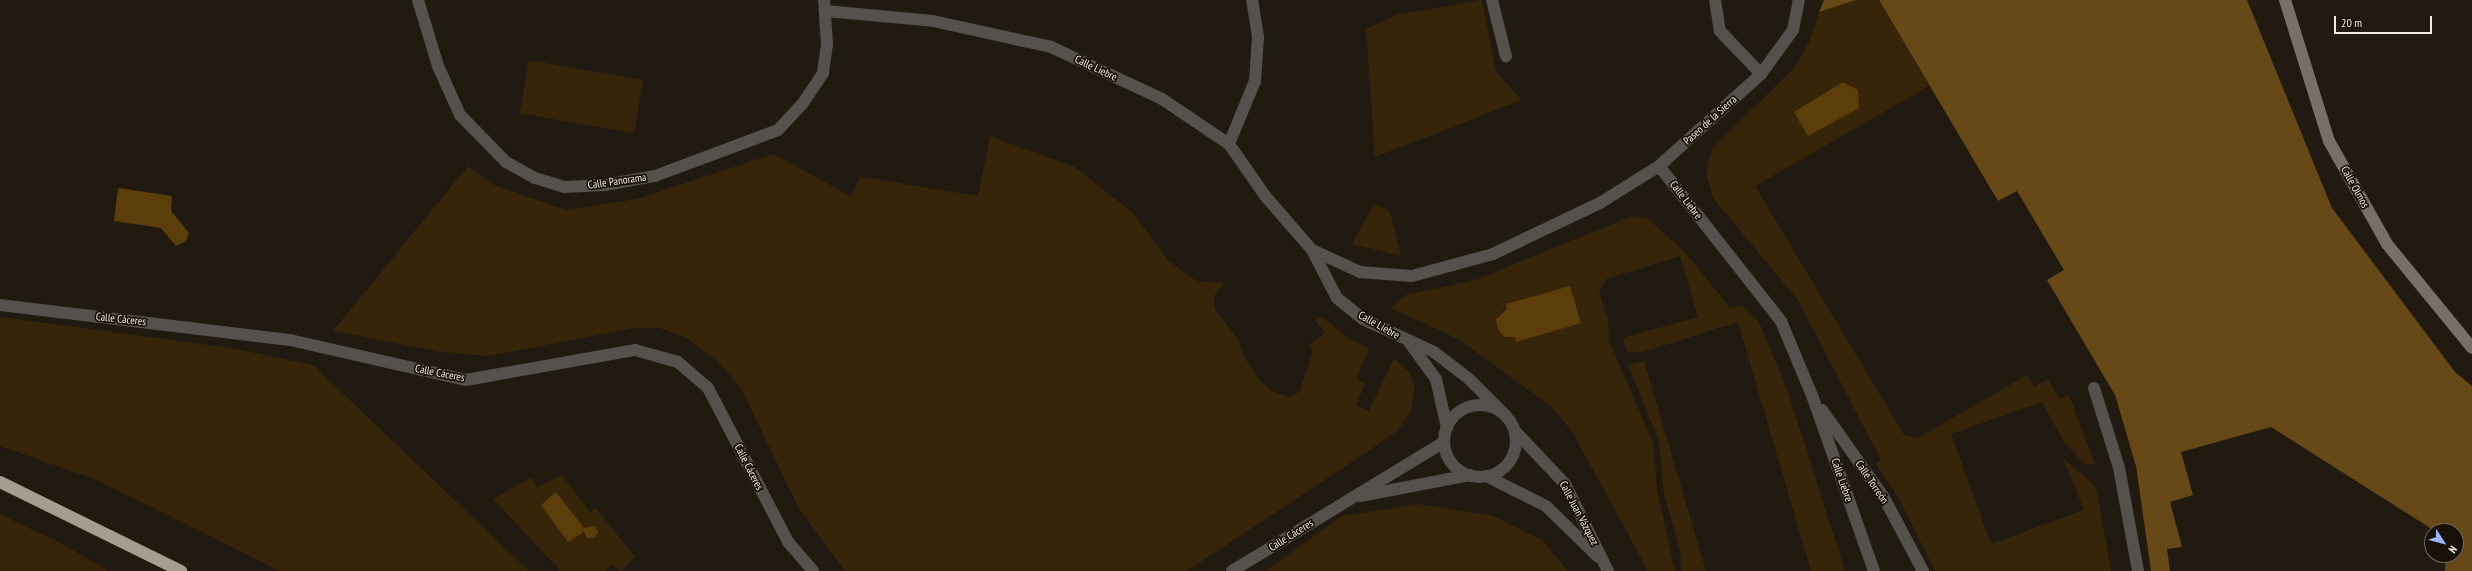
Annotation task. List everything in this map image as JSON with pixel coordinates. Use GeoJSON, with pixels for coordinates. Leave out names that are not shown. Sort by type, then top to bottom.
{"type":"FeatureCollection","features":[{"type":"Feature","properties":{"kind":"highway"},"geometry":{"type":"LineString","coordinates":[[0,482],[181,571]]}},
{"type":"Feature","properties":{"kind":"street","name":"Calle Panorama"},"geometry":{"type":"LineString","coordinates":[[418,0],[438,66],[460,116],[506,162],[535,178],[564,187],[605,185],[654,176],[778,130],[803,103],[823,73],[825,5]]}},
{"type":"Feature","properties":{"kind":"street"},"geometry":{"type":"LineString","coordinates":[[1229,144],[1255,81],[1258,37],[1252,0]]}},
{"type":"Feature","properties":{"kind":"street"},"geometry":{"type":"LineString","coordinates":[[1492,0],[1506,56]]}},
{"type":"Feature","properties":{"kind":"street"},"geometry":{"type":"LineString","coordinates":[[1716,0],[1720,31],[1761,74]]}},
{"type":"Feature","properties":{"kind":"street","name":"Paseo de la Sierra"},"geometry":{"type":"LineString","coordinates":[[1659,166],[1761,74],[1792,30],[1799,0]]}},
{"type":"Feature","properties":{"kind":"street","name":"Calle Olmos"},"geometry":{"type":"LineString","coordinates":[[2285,0],[2329,141],[2387,244],[2472,348]]}},
{"type":"Feature","properties":{"kind":"street","name":"Calle Liebre"},"geometry":{"type":"LineString","coordinates":[[825,5],[933,21],[1051,47],[1162,99],[1229,144],[1266,197],[1312,250],[1337,298],[1363,319],[1439,356],[1506,416]]}},
{"type":"Feature","properties":{"kind":"street","name":"Calle Liebre"},"geometry":{"type":"LineString","coordinates":[[1312,250],[1360,272],[1412,276],[1493,254],[1600,203],[1659,166],[1781,321],[1814,398],[1874,571]]}},
{"type":"Feature","properties":{"kind":"street","name":"Calle Cáceres"},"geometry":{"type":"LineString","coordinates":[[0,305],[290,340],[466,380],[635,350],[678,362],[708,388],[788,542],[812,571]]}},
{"type":"Feature","properties":{"kind":"street","name":"Calle Liebre"},"geometry":{"type":"LineString","coordinates":[[1406,340],[1436,379],[1447,428]]}},
{"type":"Feature","properties":{"kind":"street"},"geometry":{"type":"LineString","coordinates":[[2094,388],[2119,468],[2138,571]]}},
{"type":"Feature","properties":{"kind":"street","name":"Calle Torreón"},"geometry":{"type":"LineString","coordinates":[[1814,398],[1883,496],[1922,571]]}},
{"type":"Feature","properties":{"kind":"street"},"geometry":{"type":"LineString","coordinates":[[1474,405],[1497,409],[1506,416],[1514,431],[1513,454],[1497,472],[1486,476],[1470,475],[1452,463],[1444,442],[1447,428],[1453,417],[1474,405]]}},
{"type":"Feature","properties":{"kind":"street","name":"Calle Juan Vázquez"},"geometry":{"type":"LineString","coordinates":[[1514,431],[1566,484],[1607,567]]}},
{"type":"Feature","properties":{"kind":"street","name":"Calle Cáceres"},"geometry":{"type":"LineString","coordinates":[[1232,571],[1349,498],[1444,442]]}},
{"type":"Feature","properties":{"kind":"street","name":"Calle Cáceres"},"geometry":{"type":"LineString","coordinates":[[1349,498],[1470,475]]}},
{"type":"Feature","properties":{"kind":"street","name":"Calle Juan Vázquez"},"geometry":{"type":"LineString","coordinates":[[1486,476],[1546,506],[1607,567]]}},
{"type":"Feature","properties":{"kind":"shaded area"},"geometry":{"type":"Polygon","coordinates":[[[1482,0],[1496,72],[1522,100],[1375,157],[1366,29],[1397,15],[1482,0]]]}},
{"type":"Feature","properties":{"kind":"shaded area"},"geometry":{"type":"Polygon","coordinates":[[[1824,0],[1856,0],[1819,12],[1824,0]]]}},
{"type":"Feature","properties":{"kind":"shaded area"},"geometry":{"type":"Polygon","coordinates":[[[1856,0],[1879,0],[1929,86],[1755,186],[1904,435],[1918,438],[2027,375],[2034,387],[2048,379],[2059,399],[2069,395],[2095,464],[2085,464],[2064,442],[2042,402],[1951,434],[1991,544],[2084,510],[2063,458],[2096,487],[2111,571],[1935,571],[1898,497],[1876,464],[1881,460],[1798,300],[1713,198],[1706,171],[1712,149],[1795,67],[1809,42],[1819,12],[1856,0]]]}},
{"type":"Feature","properties":{"kind":"shaded area"},"geometry":{"type":"Polygon","coordinates":[[[1879,0],[2247,0],[2332,208],[2455,372],[2472,386],[2472,571],[2445,571],[2446,563],[2464,563],[2464,523],[2424,524],[2271,427],[2181,452],[2193,495],[2170,502],[2182,547],[2167,549],[2170,571],[2151,571],[2136,466],[2115,395],[2047,280],[2064,270],[2017,191],[1998,201],[1879,0]]]}},
{"type":"Feature","properties":{"kind":"shaded area"},"geometry":{"type":"Polygon","coordinates":[[[529,60],[643,80],[634,133],[520,113],[529,60]]]}},
{"type":"Feature","properties":{"kind":"shaded area"},"geometry":{"type":"Polygon","coordinates":[[[1843,82],[1858,90],[1859,108],[1808,136],[1794,112],[1843,82]]]}},
{"type":"Feature","properties":{"kind":"shaded area"},"geometry":{"type":"Polygon","coordinates":[[[990,136],[1075,167],[1134,214],[1169,261],[1196,281],[1224,283],[1214,296],[1214,308],[1240,342],[1243,355],[1259,380],[1272,391],[1289,397],[1299,392],[1313,352],[1309,345],[1325,333],[1315,320],[1321,316],[1348,338],[1369,348],[1356,379],[1365,383],[1356,406],[1369,411],[1394,358],[1410,373],[1415,388],[1410,413],[1398,430],[1367,452],[1187,571],[845,571],[798,507],[741,388],[716,360],[687,338],[660,328],[633,328],[488,356],[443,352],[333,331],[468,166],[496,186],[566,210],[637,199],[774,154],[850,196],[861,177],[978,196],[990,136]]]}},
{"type":"Feature","properties":{"kind":"shaded area"},"geometry":{"type":"Polygon","coordinates":[[[118,188],[172,196],[171,211],[189,233],[186,241],[176,246],[161,228],[114,221],[118,188]]]}},
{"type":"Feature","properties":{"kind":"shaded area"},"geometry":{"type":"Polygon","coordinates":[[[1374,204],[1390,211],[1401,256],[1352,244],[1374,204]]]}},
{"type":"Feature","properties":{"kind":"shaded area"},"geometry":{"type":"Polygon","coordinates":[[[1632,216],[1647,218],[1684,251],[1730,308],[1742,305],[1759,322],[1788,392],[1845,571],[1811,571],[1738,322],[1643,352],[1627,352],[1623,338],[1698,317],[1680,256],[1606,279],[1599,292],[1608,320],[1609,341],[1653,443],[1657,490],[1675,571],[1648,571],[1573,433],[1553,408],[1460,340],[1391,308],[1406,295],[1476,280],[1632,216]],[[1507,309],[1501,312],[1509,337],[1515,337],[1507,309]]]}},
{"type":"Feature","properties":{"kind":"shaded area"},"geometry":{"type":"Polygon","coordinates":[[[1570,286],[1581,323],[1516,342],[1515,337],[1505,337],[1498,330],[1496,319],[1507,309],[1506,304],[1570,286]]]}},
{"type":"Feature","properties":{"kind":"shaded area"},"geometry":{"type":"Polygon","coordinates":[[[0,317],[231,348],[313,365],[529,571],[280,571],[97,480],[0,446],[0,317]]]}},
{"type":"Feature","properties":{"kind":"shaded area"},"geometry":{"type":"Polygon","coordinates":[[[1644,361],[1706,571],[1681,571],[1681,554],[1664,493],[1659,441],[1628,365],[1644,361]]]}},
{"type":"Feature","properties":{"kind":"shaded area"},"geometry":{"type":"Polygon","coordinates":[[[562,475],[590,512],[596,508],[635,557],[621,571],[612,564],[605,571],[561,571],[493,499],[531,478],[537,487],[562,475]],[[556,492],[541,505],[585,535],[584,529],[556,492]]]}},
{"type":"Feature","properties":{"kind":"shaded area"},"geometry":{"type":"Polygon","coordinates":[[[556,492],[584,528],[595,526],[598,533],[594,538],[587,538],[584,532],[568,542],[541,505],[556,492]]]}},
{"type":"Feature","properties":{"kind":"shaded area"},"geometry":{"type":"Polygon","coordinates":[[[1419,504],[1493,516],[1542,540],[1568,571],[1266,571],[1342,516],[1419,504]]]}},
{"type":"Feature","properties":{"kind":"shaded area"},"geometry":{"type":"Polygon","coordinates":[[[0,514],[62,544],[109,571],[0,571],[0,514]]]}}]}
